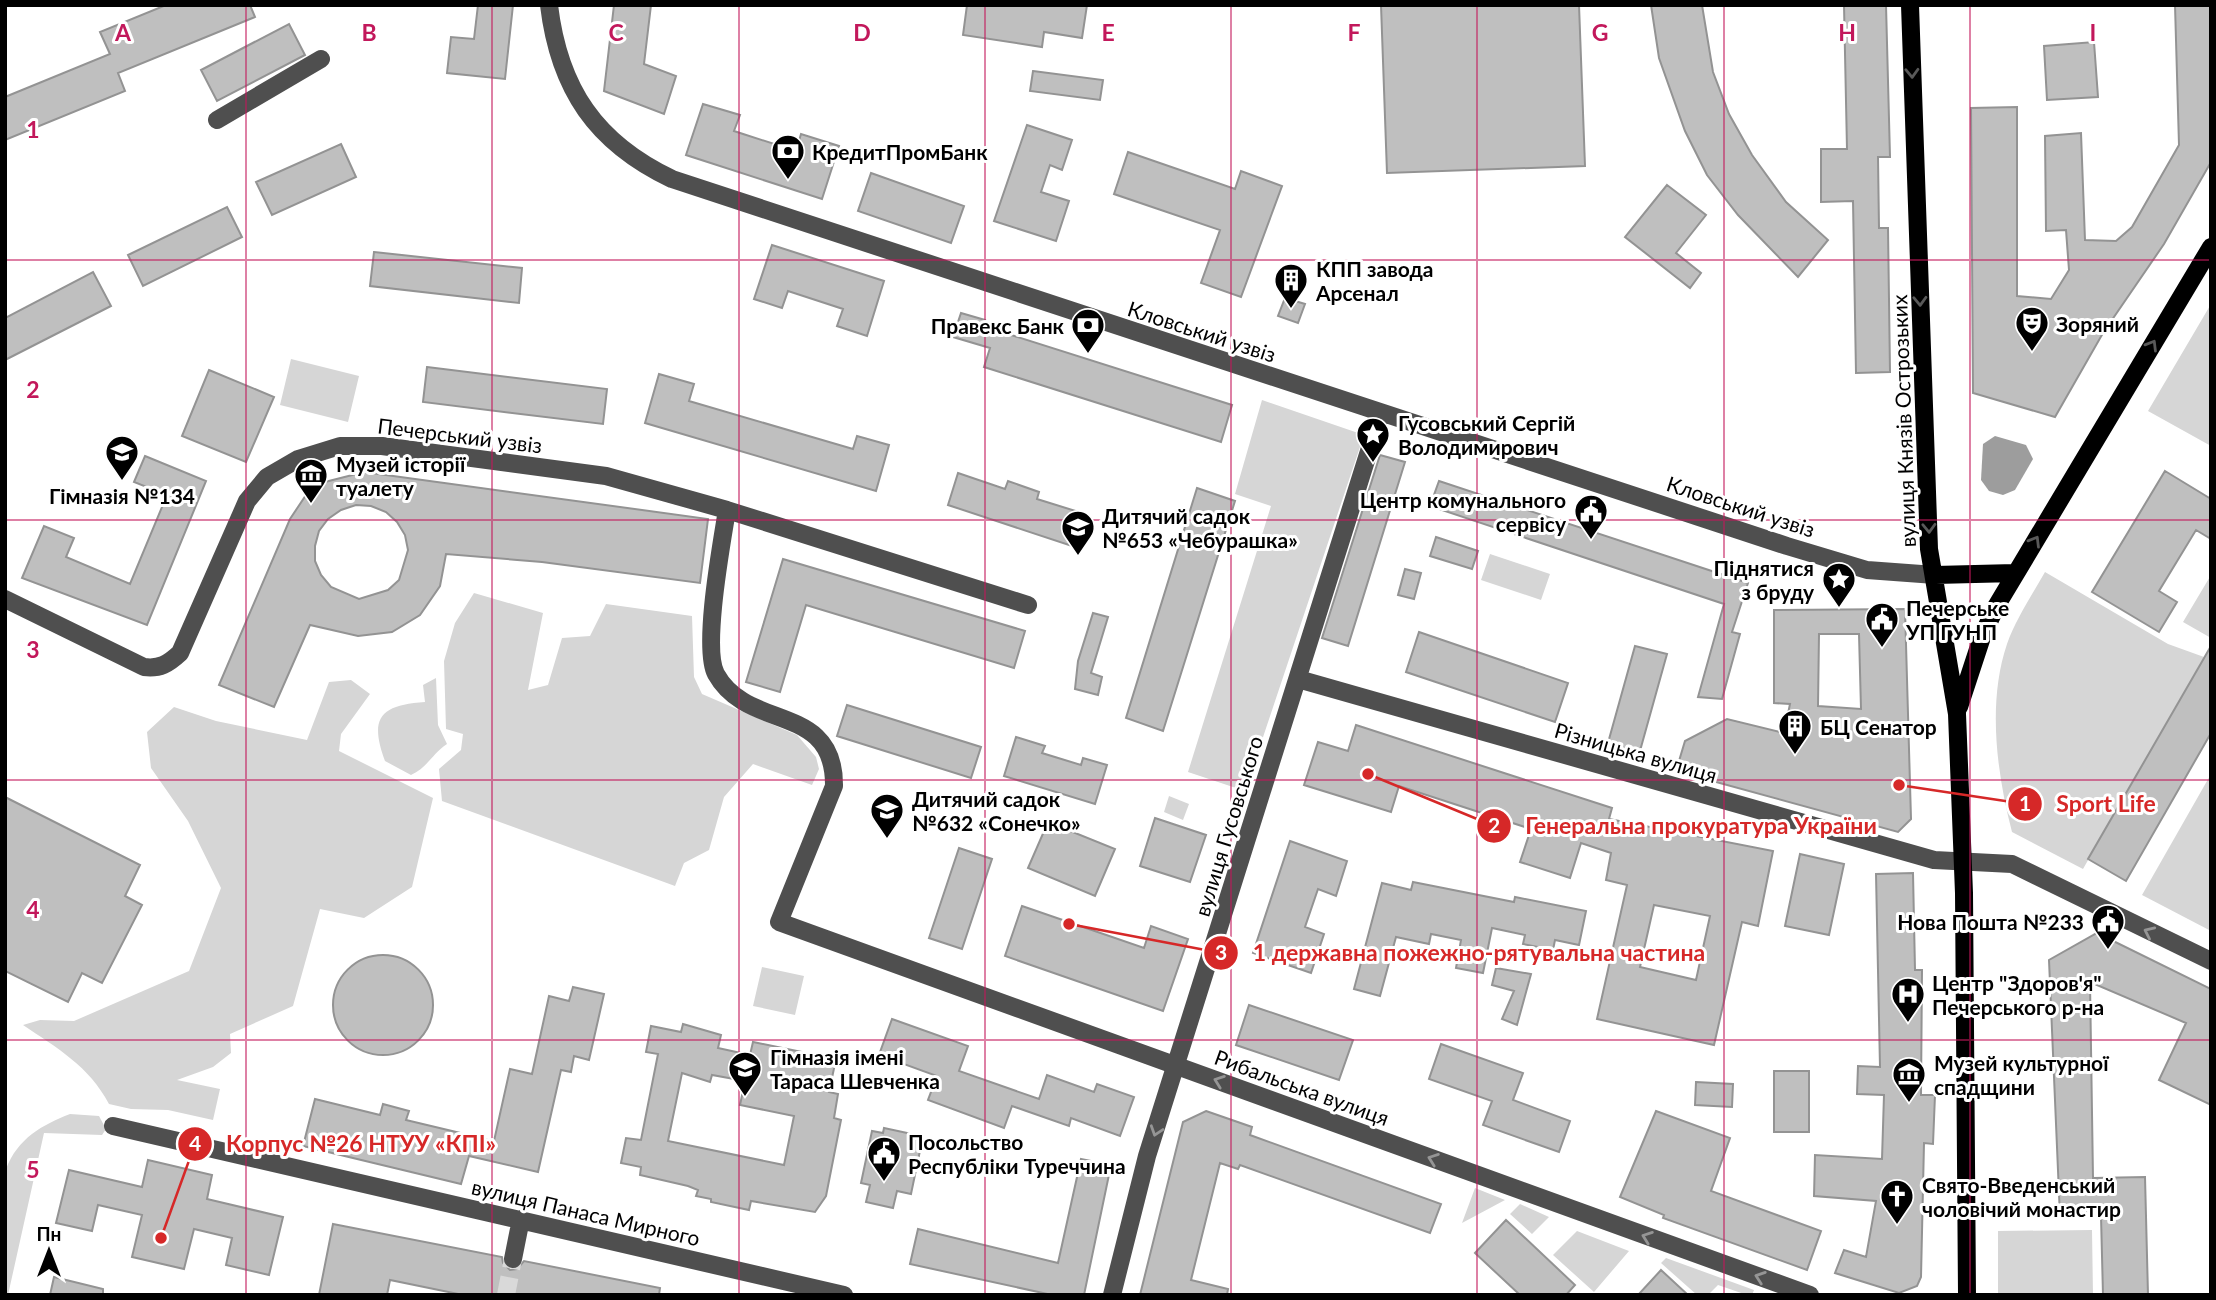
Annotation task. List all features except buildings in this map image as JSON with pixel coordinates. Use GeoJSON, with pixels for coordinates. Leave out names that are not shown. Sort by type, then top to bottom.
{"type":"FeatureCollection","features":[{"type":"Feature","properties":{"kind":"main road","name":"вулиця Князів Острозьких"},"geometry":{"type":"LineString","coordinates":[[1910,5],[1929,549],[1936,575],[1957,714],[1963,863],[1967,1295]]}},
{"type":"Feature","properties":{"kind":"main road"},"geometry":{"type":"LineString","coordinates":[[1957,714],[1983,634],[2015,573],[2211,247]]}},
{"type":"Feature","properties":{"kind":"main road"},"geometry":{"type":"LineString","coordinates":[[1936,575],[2015,573]]}},
{"type":"Feature","properties":{"kind":"street","name":"Кловський узвіз"},"geometry":{"type":"LineString","coordinates":[[549,5],[558,54],[581,103],[617,147],[643,165],[684,183],[1867,570],[1936,575]]}},
{"type":"Feature","properties":{"kind":"street"},"geometry":{"type":"LineString","coordinates":[[217,120],[321,59]]}},
{"type":"Feature","properties":{"kind":"street","name":"вулиця Гусовського"},"geometry":{"type":"LineString","coordinates":[[1112,1295],[1147,1157],[1381,413]]}},
{"type":"Feature","properties":{"kind":"street","name":"Печерський узвіз"},"geometry":{"type":"LineString","coordinates":[[5,599],[144,667],[156,668],[169,663],[180,653],[247,501],[267,477],[298,459],[340,446],[382,446],[606,476],[727,510],[1028,605]]}},
{"type":"Feature","properties":{"kind":"street","name":"Рибальська вулиця"},"geometry":{"type":"LineString","coordinates":[[727,510],[712,617],[715,672],[739,701],[807,728],[826,747],[834,763],[834,786],[779,922],[1810,1295]]}},
{"type":"Feature","properties":{"kind":"street","name":"Різницька вулиця"},"geometry":{"type":"LineString","coordinates":[[1298,678],[1907,853],[1934,860],[2012,864],[2211,961]]}},
{"type":"Feature","properties":{"kind":"street","name":"вулиця Панаса Мирного"},"geometry":{"type":"LineString","coordinates":[[113,1126],[844,1295]]}},
{"type":"Feature","properties":{"kind":"street"},"geometry":{"type":"LineString","coordinates":[[513,1259],[522,1219]]}},
{"type":"Feature","properties":{"kind":"shaded area"},"geometry":{"type":"Polygon","coordinates":[[[2211,304],[2211,446],[2148,411],[2211,304]]]}},
{"type":"Feature","properties":{"kind":"shaded area"},"geometry":{"type":"Polygon","coordinates":[[[291,359],[359,376],[348,422],[280,405],[291,359]]]}},
{"type":"Feature","properties":{"kind":"shaded area"},"geometry":{"type":"Polygon","coordinates":[[[1262,400],[1364,435],[1245,791],[1188,772],[1271,506],[1235,494],[1262,400]]]}},
{"type":"Feature","properties":{"kind":"shaded area"},"geometry":{"type":"Polygon","coordinates":[[[1995,436],[2026,445],[2033,459],[2015,490],[2003,495],[1989,491],[1981,480],[1983,444],[1995,436]]]}},
{"type":"Feature","properties":{"kind":"shaded area"},"geometry":{"type":"Polygon","coordinates":[[[1490,554],[1550,574],[1541,600],[1481,580],[1490,554]]]}},
{"type":"Feature","properties":{"kind":"shaded area"},"geometry":{"type":"Polygon","coordinates":[[[2045,572],[2168,644],[2204,657],[2083,869],[2012,832],[1999,763],[1996,714],[2001,667],[2015,625],[2045,572]]]}},
{"type":"Feature","properties":{"kind":"shaded area"},"geometry":{"type":"Polygon","coordinates":[[[2211,575],[2211,638],[2183,622],[2211,575]]]}},
{"type":"Feature","properties":{"kind":"shaded area"},"geometry":{"type":"Polygon","coordinates":[[[474,593],[543,613],[528,690],[548,685],[562,638],[590,636],[606,604],[692,616],[694,677],[702,694],[797,735],[816,757],[819,769],[812,785],[753,764],[724,797],[709,850],[684,863],[675,886],[442,801],[439,769],[461,750],[463,734],[446,729],[444,661],[455,623],[474,593]]]}},
{"type":"Feature","properties":{"kind":"shaded area"},"geometry":{"type":"Polygon","coordinates":[[[436,678],[438,725],[447,744],[411,775],[385,761],[378,734],[379,724],[382,716],[398,706],[425,702],[423,685],[436,678]]]}},
{"type":"Feature","properties":{"kind":"shaded area"},"geometry":{"type":"Polygon","coordinates":[[[351,680],[370,694],[341,734],[339,751],[433,798],[412,887],[364,918],[320,909],[293,1006],[230,1034],[231,1053],[213,1067],[177,1080],[220,1089],[213,1120],[168,1110],[131,1109],[109,1104],[82,1068],[23,1025],[40,1020],[74,1021],[189,971],[221,888],[188,821],[151,768],[147,732],[174,707],[216,721],[307,740],[329,682],[351,680]]]}},
{"type":"Feature","properties":{"kind":"shaded area"},"geometry":{"type":"Polygon","coordinates":[[[2211,774],[2211,931],[2142,895],[2211,774]]]}},
{"type":"Feature","properties":{"kind":"shaded area"},"geometry":{"type":"Polygon","coordinates":[[[1169,796],[1189,804],[1183,820],[1164,812],[1169,796]]]}},
{"type":"Feature","properties":{"kind":"shaded area"},"geometry":{"type":"Polygon","coordinates":[[[762,967],[804,976],[795,1015],[753,1006],[762,967]]]}},
{"type":"Feature","properties":{"kind":"shaded area"},"geometry":{"type":"Polygon","coordinates":[[[70,1114],[99,1116],[106,1129],[102,1135],[44,1133],[8,1295],[5,1295],[3,1210],[6,1169],[17,1149],[32,1134],[70,1114]]]}},
{"type":"Feature","properties":{"kind":"shaded area"},"geometry":{"type":"Polygon","coordinates":[[[1475,1188],[1505,1200],[1462,1223],[1475,1188]]]}},
{"type":"Feature","properties":{"kind":"shaded area"},"geometry":{"type":"Polygon","coordinates":[[[1520,1204],[1549,1217],[1532,1234],[1510,1214],[1520,1204]]]}},
{"type":"Feature","properties":{"kind":"shaded area"},"geometry":{"type":"Polygon","coordinates":[[[2092,1230],[2093,1295],[1998,1295],[1998,1231],[2092,1230]]]}},
{"type":"Feature","properties":{"kind":"shaded area"},"geometry":{"type":"Polygon","coordinates":[[[1577,1231],[1629,1251],[1594,1292],[1553,1255],[1577,1231]]]}},
{"type":"Feature","properties":{"kind":"shaded area"},"geometry":{"type":"Polygon","coordinates":[[[1666,1258],[1754,1290],[1752,1295],[1747,1295],[1718,1285],[1708,1295],[1697,1295],[1661,1263],[1666,1258]]]}},
{"type":"Feature","properties":{"kind":"tunnel"},"geometry":{"type":"LineString","coordinates":[[506,1295],[513,1259]]}},
{"type":"Feature","properties":{"kind":"place","name":"КредитПромБанк"},"geometry":{"type":"Point","coordinates":[788,181]}},
{"type":"Feature","properties":{"kind":"place","name":"КПП завода Арсенал"},"geometry":{"type":"Point","coordinates":[1291,310]}},
{"type":"Feature","properties":{"kind":"place","name":"Зоряний"},"geometry":{"type":"Point","coordinates":[2032,353]}},
{"type":"Feature","properties":{"kind":"place","name":"Правекс Банк"},"geometry":{"type":"Point","coordinates":[1088,355]}},
{"type":"Feature","properties":{"kind":"place","name":"Гусовський Сергій Володимирович"},"geometry":{"type":"Point","coordinates":[1373,464]}},
{"type":"Feature","properties":{"kind":"place","name":"Гімназія №134"},"geometry":{"type":"Point","coordinates":[122,482]}},
{"type":"Feature","properties":{"kind":"place","name":"Музей історії туалету"},"geometry":{"type":"Point","coordinates":[311,505]}},
{"type":"Feature","properties":{"kind":"place","name":"Центр комунального сервісу"},"geometry":{"type":"Point","coordinates":[1591,541]}},
{"type":"Feature","properties":{"kind":"place","name":"Дитячий садок №653 «Чебурашка»"},"geometry":{"type":"Point","coordinates":[1078,557]}},
{"type":"Feature","properties":{"kind":"place","name":"Піднятися з бруду"},"geometry":{"type":"Point","coordinates":[1839,609]}},
{"type":"Feature","properties":{"kind":"place","name":"Печерське УП ГУНП"},"geometry":{"type":"Point","coordinates":[1882,649]}},
{"type":"Feature","properties":{"kind":"place","name":"БЦ Сенатор"},"geometry":{"type":"Point","coordinates":[1795,756]}},
{"type":"Feature","properties":{"kind":"place","name":"Генеральна прокуратура України"},"geometry":{"type":"Point","coordinates":[1368,774]}},
{"type":"Feature","properties":{"kind":"place","name":"Sport Life"},"geometry":{"type":"Point","coordinates":[1899,785]}},
{"type":"Feature","properties":{"kind":"place","name":"Дитячий садок №632 «Сонечко»"},"geometry":{"type":"Point","coordinates":[887,840]}},
{"type":"Feature","properties":{"kind":"place","name":"1 державна пожежно-рятувальна частина"},"geometry":{"type":"Point","coordinates":[1069,924]}},
{"type":"Feature","properties":{"kind":"place","name":"Нова Пошта №233"},"geometry":{"type":"Point","coordinates":[2108,951]}},
{"type":"Feature","properties":{"kind":"place","name":"Центр \"Здоров'я\" Печерського р-на"},"geometry":{"type":"Point","coordinates":[1908,1024]}},
{"type":"Feature","properties":{"kind":"place","name":"Гімназія імені Тараса Шевченка"},"geometry":{"type":"Point","coordinates":[745,1098]}},
{"type":"Feature","properties":{"kind":"place","name":"Музей культурної спадщини"},"geometry":{"type":"Point","coordinates":[1909,1104]}},
{"type":"Feature","properties":{"kind":"place","name":"Посольство Республіки Туреччина"},"geometry":{"type":"Point","coordinates":[884,1183]}},
{"type":"Feature","properties":{"kind":"place","name":"Свято-Введенський чоловічий монастир"},"geometry":{"type":"Point","coordinates":[1897,1226]}},
{"type":"Feature","properties":{"kind":"place","name":"Корпус №26 НТУУ «КПІ»"},"geometry":{"type":"Point","coordinates":[161,1238]}}]}
